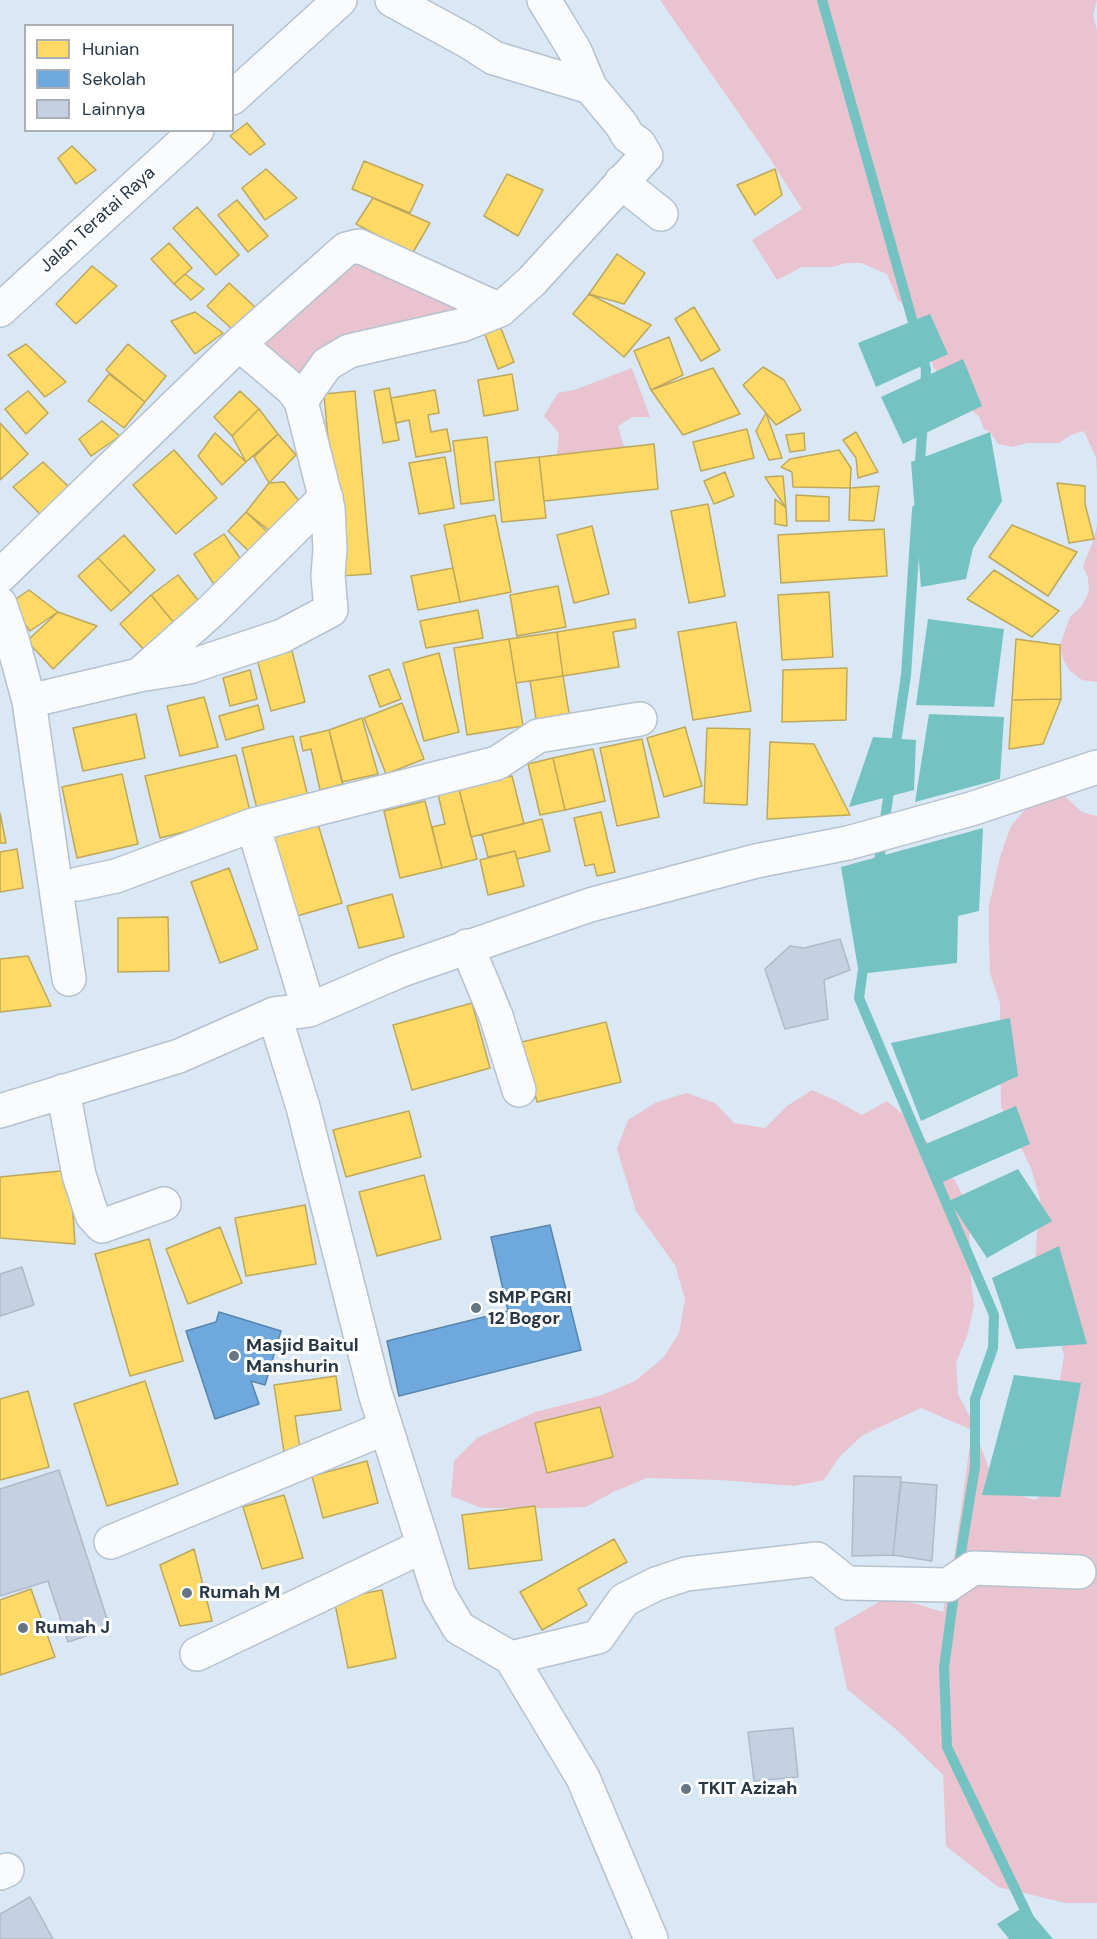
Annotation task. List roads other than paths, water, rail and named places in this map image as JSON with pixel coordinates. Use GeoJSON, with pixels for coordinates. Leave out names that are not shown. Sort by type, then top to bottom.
{"type":"FeatureCollection","features":[{"type":"Feature","properties":{"kind":"street"},"geometry":{"type":"LineString","coordinates":[[234,96],[340,0]]}},
{"type":"Feature","properties":{"kind":"street"},"geometry":{"type":"LineString","coordinates":[[301,401],[327,364],[348,351],[462,325],[500,310],[532,281],[646,156],[639,144],[628,136],[590,87],[576,51],[544,0]]}},
{"type":"Feature","properties":{"kind":"street"},"geometry":{"type":"LineString","coordinates":[[407,2],[494,58],[590,87]]}},
{"type":"Feature","properties":{"kind":"street","name":"Jalan Teratai Raya"},"geometry":{"type":"LineString","coordinates":[[0,310],[195,132]]}},
{"type":"Feature","properties":{"kind":"street"},"geometry":{"type":"LineString","coordinates":[[621,182],[660,214]]}},
{"type":"Feature","properties":{"kind":"street"},"geometry":{"type":"LineString","coordinates":[[0,576],[239,344],[346,249],[359,246],[500,310]]}},
{"type":"Feature","properties":{"kind":"street"},"geometry":{"type":"LineString","coordinates":[[29,701],[139,675],[189,667],[282,636],[331,610],[326,497],[301,401],[292,389],[239,344]]}},
{"type":"Feature","properties":{"kind":"street"},"geometry":{"type":"LineString","coordinates":[[139,675],[210,612],[326,497]]}},
{"type":"Feature","properties":{"kind":"street"},"geometry":{"type":"LineString","coordinates":[[0,603],[29,701],[69,979]]}},
{"type":"Feature","properties":{"kind":"street"},"geometry":{"type":"LineString","coordinates":[[78,884],[116,876],[253,825],[497,763],[538,736],[640,719]]}},
{"type":"Feature","properties":{"kind":"street"},"geometry":{"type":"LineString","coordinates":[[0,1111],[179,1056],[274,1014],[309,1010],[399,971],[590,904],[756,861],[848,843],[971,809],[1097,767]]}},
{"type":"Feature","properties":{"kind":"street"},"geometry":{"type":"LineString","coordinates":[[253,825],[309,1010]]}},
{"type":"Feature","properties":{"kind":"street"},"geometry":{"type":"LineString","coordinates":[[467,946],[496,1016],[519,1090]]}},
{"type":"Feature","properties":{"kind":"street"},"geometry":{"type":"LineString","coordinates":[[274,1014],[303,1107],[385,1428],[439,1594],[459,1628],[511,1658],[583,1778],[651,1939]]}},
{"type":"Feature","properties":{"kind":"street"},"geometry":{"type":"LineString","coordinates":[[63,1091],[79,1175],[92,1215],[102,1226],[164,1204]]}},
{"type":"Feature","properties":{"kind":"street"},"geometry":{"type":"LineString","coordinates":[[111,1542],[385,1428]]}},
{"type":"Feature","properties":{"kind":"street"},"geometry":{"type":"LineString","coordinates":[[197,1654],[423,1546]]}},
{"type":"Feature","properties":{"kind":"street"},"geometry":{"type":"LineString","coordinates":[[511,1658],[598,1636],[624,1600],[656,1584],[686,1574],[817,1559],[847,1582],[1079,1572]]}},
{"type":"Feature","properties":{"kind":"waterway"},"geometry":{"type":"LineString","coordinates":[[822,0],[916,333]]}},
{"type":"Feature","properties":{"kind":"waterway"},"geometry":{"type":"LineString","coordinates":[[921,351],[926,369],[925,389]]}},
{"type":"Feature","properties":{"kind":"waterway"},"geometry":{"type":"LineString","coordinates":[[919,473],[923,422]]}},
{"type":"Feature","properties":{"kind":"waterway"},"geometry":{"type":"LineString","coordinates":[[895,750],[906,675],[917,509]]}},
{"type":"Feature","properties":{"kind":"waterway"},"geometry":{"type":"LineString","coordinates":[[878,869],[890,784]]}},
{"type":"Feature","properties":{"kind":"waterway"},"geometry":{"type":"LineString","coordinates":[[864,962],[859,998],[994,1315],[993,1348],[975,1399],[975,1467],[958,1571]]}},
{"type":"Feature","properties":{"kind":"waterway"},"geometry":{"type":"LineString","coordinates":[[955,1586],[944,1668],[947,1747],[1039,1939]]}},
{"type":"Feature","properties":{"kind":"place","name":"SMP PGRI 12 Bogor"},"geometry":{"type":"Point","coordinates":[476,1308]}},
{"type":"Feature","properties":{"kind":"place","name":"Masjid Baitul Manshurin"},"geometry":{"type":"Point","coordinates":[234,1356]}},
{"type":"Feature","properties":{"kind":"place","name":"Rumah M"},"geometry":{"type":"Point","coordinates":[187,1593]}},
{"type":"Feature","properties":{"kind":"place","name":"Rumah J"},"geometry":{"type":"Point","coordinates":[23,1628]}},
{"type":"Feature","properties":{"kind":"place","name":"TKIT Azizah"},"geometry":{"type":"Point","coordinates":[686,1789]}}]}
